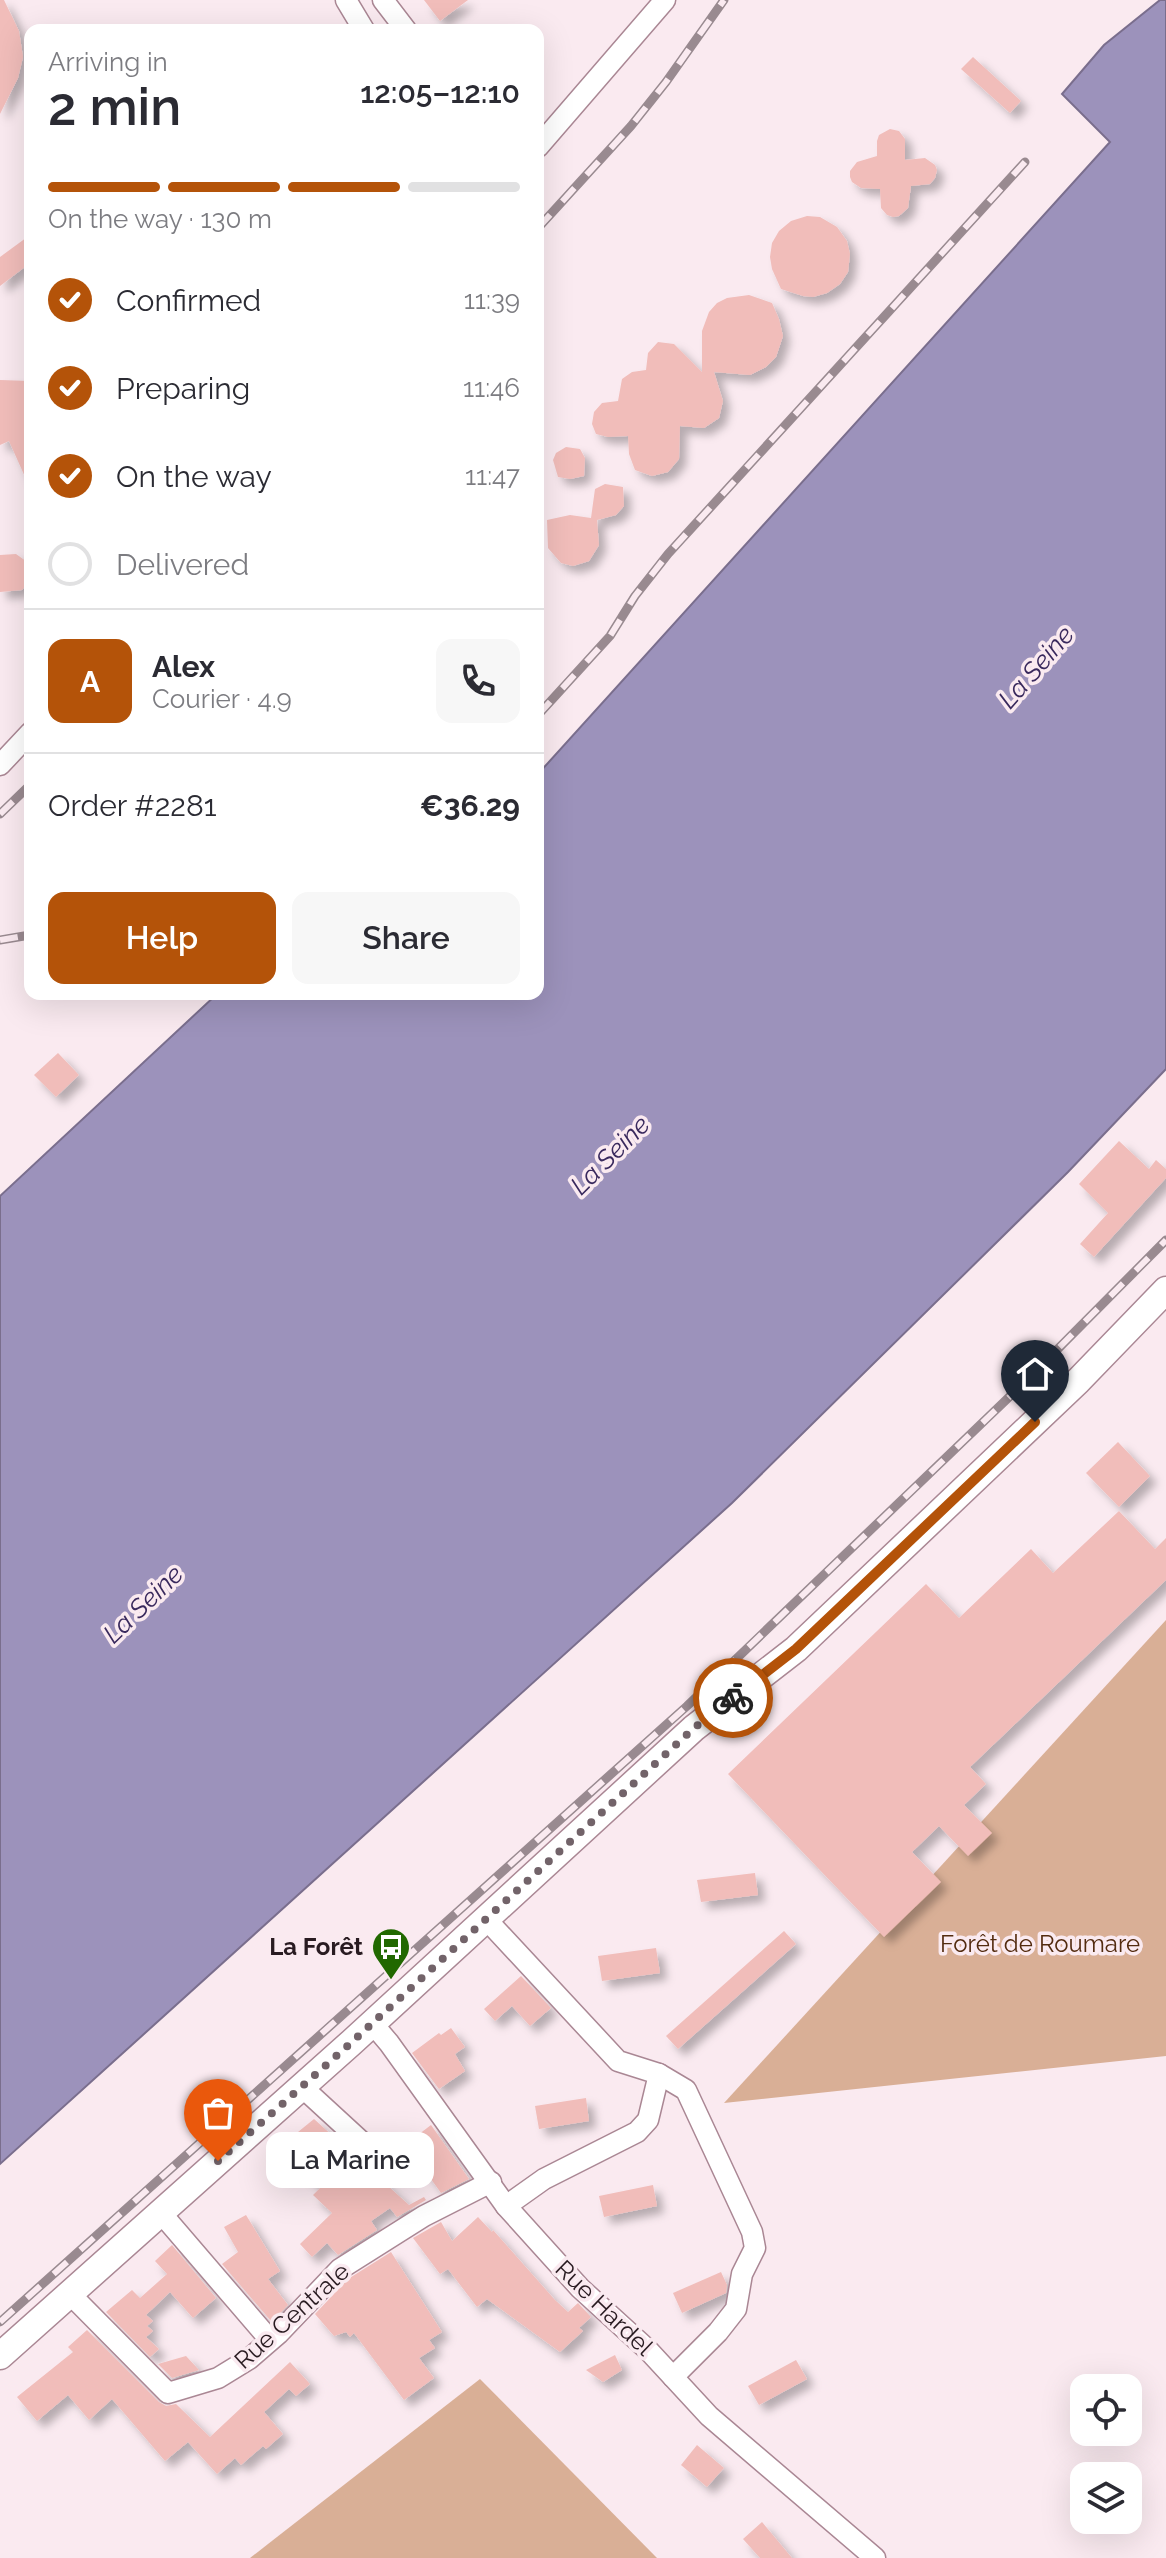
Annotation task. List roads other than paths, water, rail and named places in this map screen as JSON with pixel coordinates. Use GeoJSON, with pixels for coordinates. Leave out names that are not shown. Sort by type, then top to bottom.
{"type":"FeatureCollection","features":[{"type":"Feature","properties":{"kind":"main road"},"geometry":{"type":"LineString","coordinates":[[0,2356],[302,2087],[694,1728],[796,1649],[1078,1381],[1166,1290]]}},
{"type":"Feature","properties":{"kind":"street"},"geometry":{"type":"LineString","coordinates":[[346,0],[360,24]]}},
{"type":"Feature","properties":{"kind":"street"},"geometry":{"type":"LineString","coordinates":[[383,0],[401,24]]}},
{"type":"Feature","properties":{"kind":"street"},"geometry":{"type":"LineString","coordinates":[[544,140],[665,0]]}},
{"type":"Feature","properties":{"kind":"street"},"geometry":{"type":"LineString","coordinates":[[0,765],[24,739]]}},
{"type":"Feature","properties":{"kind":"street"},"geometry":{"type":"LineString","coordinates":[[486,1919],[618,2061],[659,2074],[686,2090],[752,2232],[755,2248],[742,2274],[736,2309],[718,2332],[673,2377]]}},
{"type":"Feature","properties":{"kind":"street","name":"Rue Hardel"},"geometry":{"type":"LineString","coordinates":[[372,2023],[506,2206],[580,2288],[648,2350],[709,2416],[875,2558]]}},
{"type":"Feature","properties":{"kind":"street"},"geometry":{"type":"LineString","coordinates":[[506,2206],[544,2179],[637,2132],[648,2120],[659,2074]]}},
{"type":"Feature","properties":{"kind":"street"},"geometry":{"type":"LineString","coordinates":[[302,2087],[388,2166]]}},
{"type":"Feature","properties":{"kind":"street","name":"Rue Centrale"},"geometry":{"type":"LineString","coordinates":[[69,2293],[168,2393],[218,2378],[249,2359],[340,2269],[424,2216],[491,2182]]}},
{"type":"Feature","properties":{"kind":"street"},"geometry":{"type":"LineString","coordinates":[[161,2213],[270,2340]]}},
{"type":"Feature","properties":{"kind":"water","name":"La Seine"},"geometry":{"type":"Polygon","coordinates":[[[1160,0],[1166,0],[1166,1069],[1068,1172],[732,1503],[0,2164],[0,1196],[211,1000],[544,1000],[544,767],[1110,142],[1062,94],[1104,45],[1160,0]]]}},
{"type":"Feature","properties":{"kind":"railway"},"geometry":{"type":"LineString","coordinates":[[544,221],[631,126],[724,0]]}},
{"type":"Feature","properties":{"kind":"railway"},"geometry":{"type":"LineString","coordinates":[[544,708],[610,636],[635,596],[668,554],[1025,162]]}},
{"type":"Feature","properties":{"kind":"railway"},"geometry":{"type":"LineString","coordinates":[[0,814],[24,791]]}},
{"type":"Feature","properties":{"kind":"railway"},"geometry":{"type":"LineString","coordinates":[[0,940],[24,936]]}},
{"type":"Feature","properties":{"kind":"railway"},"geometry":{"type":"LineString","coordinates":[[0,2322],[687,1706],[1028,1379],[1166,1240]]}},
{"type":"Feature","properties":{"kind":"place","name":"La Forêt"},"geometry":{"type":"Point","coordinates":[391,1981]}},
{"type":"Feature","properties":{"kind":"place","name":"La Marine"},"geometry":{"type":"Point","coordinates":[218,2161]}},
{"type":"Feature","properties":{"kind":"park label","name":"Forêt de Roumare"},"geometry":{"type":"Point","coordinates":[1040,1944]}}]}
